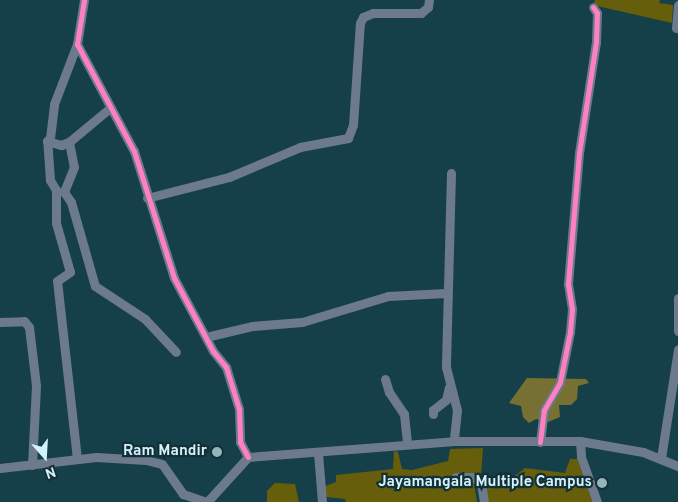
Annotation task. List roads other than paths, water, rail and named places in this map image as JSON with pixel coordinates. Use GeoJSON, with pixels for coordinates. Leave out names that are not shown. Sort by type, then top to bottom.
{"type":"FeatureCollection","features":[{"type":"Feature","properties":{"kind":"street"},"geometry":{"type":"LineString","coordinates":[[77,459],[57,281],[70,272],[56,223],[56,190],[50,180],[47,141],[50,138],[54,104],[77,44],[87,0]]}},
{"type":"Feature","properties":{"kind":"street"},"geometry":{"type":"LineString","coordinates":[[147,198],[229,177],[300,147],[348,138],[353,125],[360,24],[363,17],[373,13],[421,13],[428,7],[429,0]]}},
{"type":"Feature","properties":{"kind":"street"},"geometry":{"type":"LineString","coordinates":[[676,28],[678,4]]}},
{"type":"Feature","properties":{"kind":"street"},"geometry":{"type":"LineString","coordinates":[[540,442],[544,410],[560,382],[570,332],[572,309],[568,284],[586,95],[596,42],[597,13],[593,7]]}},
{"type":"Feature","properties":{"kind":"street"},"geometry":{"type":"LineString","coordinates":[[77,44],[134,151],[147,198],[174,278],[213,351],[226,367],[234,388],[240,418],[239,435],[248,458]]}},
{"type":"Feature","properties":{"kind":"street"},"geometry":{"type":"LineString","coordinates":[[47,141],[61,145],[69,142],[110,108]]}},
{"type":"Feature","properties":{"kind":"street"},"geometry":{"type":"LineString","coordinates":[[69,142],[74,167],[64,192],[71,202],[95,286],[145,319],[176,352]]}},
{"type":"Feature","properties":{"kind":"street"},"geometry":{"type":"LineString","coordinates":[[451,173],[446,292],[446,368],[457,410],[454,441]]}},
{"type":"Feature","properties":{"kind":"street"},"geometry":{"type":"LineString","coordinates":[[206,337],[259,324],[302,322],[388,296],[446,292]]}},
{"type":"Feature","properties":{"kind":"street"},"geometry":{"type":"LineString","coordinates":[[678,298],[678,331]]}},
{"type":"Feature","properties":{"kind":"street"},"geometry":{"type":"LineString","coordinates":[[0,322],[24,321],[30,327],[36,386],[32,465]]}},
{"type":"Feature","properties":{"kind":"street"},"geometry":{"type":"LineString","coordinates":[[661,458],[678,349]]}},
{"type":"Feature","properties":{"kind":"street"},"geometry":{"type":"LineString","coordinates":[[385,380],[404,414],[406,444]]}},
{"type":"Feature","properties":{"kind":"street"},"geometry":{"type":"LineString","coordinates":[[433,414],[433,410],[446,400],[450,386]]}},
{"type":"Feature","properties":{"kind":"street"},"geometry":{"type":"LineString","coordinates":[[0,468],[77,459],[146,460],[162,464],[182,494],[206,502],[248,458],[406,444],[454,441],[580,441],[618,445],[661,458],[678,466]]}},
{"type":"Feature","properties":{"kind":"street"},"geometry":{"type":"LineString","coordinates":[[580,441],[581,457],[597,502]]}},
{"type":"Feature","properties":{"kind":"street"},"geometry":{"type":"LineString","coordinates":[[318,453],[322,502]]}},
{"type":"Feature","properties":{"kind":"street"},"geometry":{"type":"LineString","coordinates":[[456,477],[472,477],[481,483],[484,502]]}},
{"type":"Feature","properties":{"kind":"place","name":"Ram Mandir"},"geometry":{"type":"Point","coordinates":[217,452]}},
{"type":"Feature","properties":{"kind":"place","name":"Jayamangala Multiple Campus"},"geometry":{"type":"Point","coordinates":[602,483]}}]}
